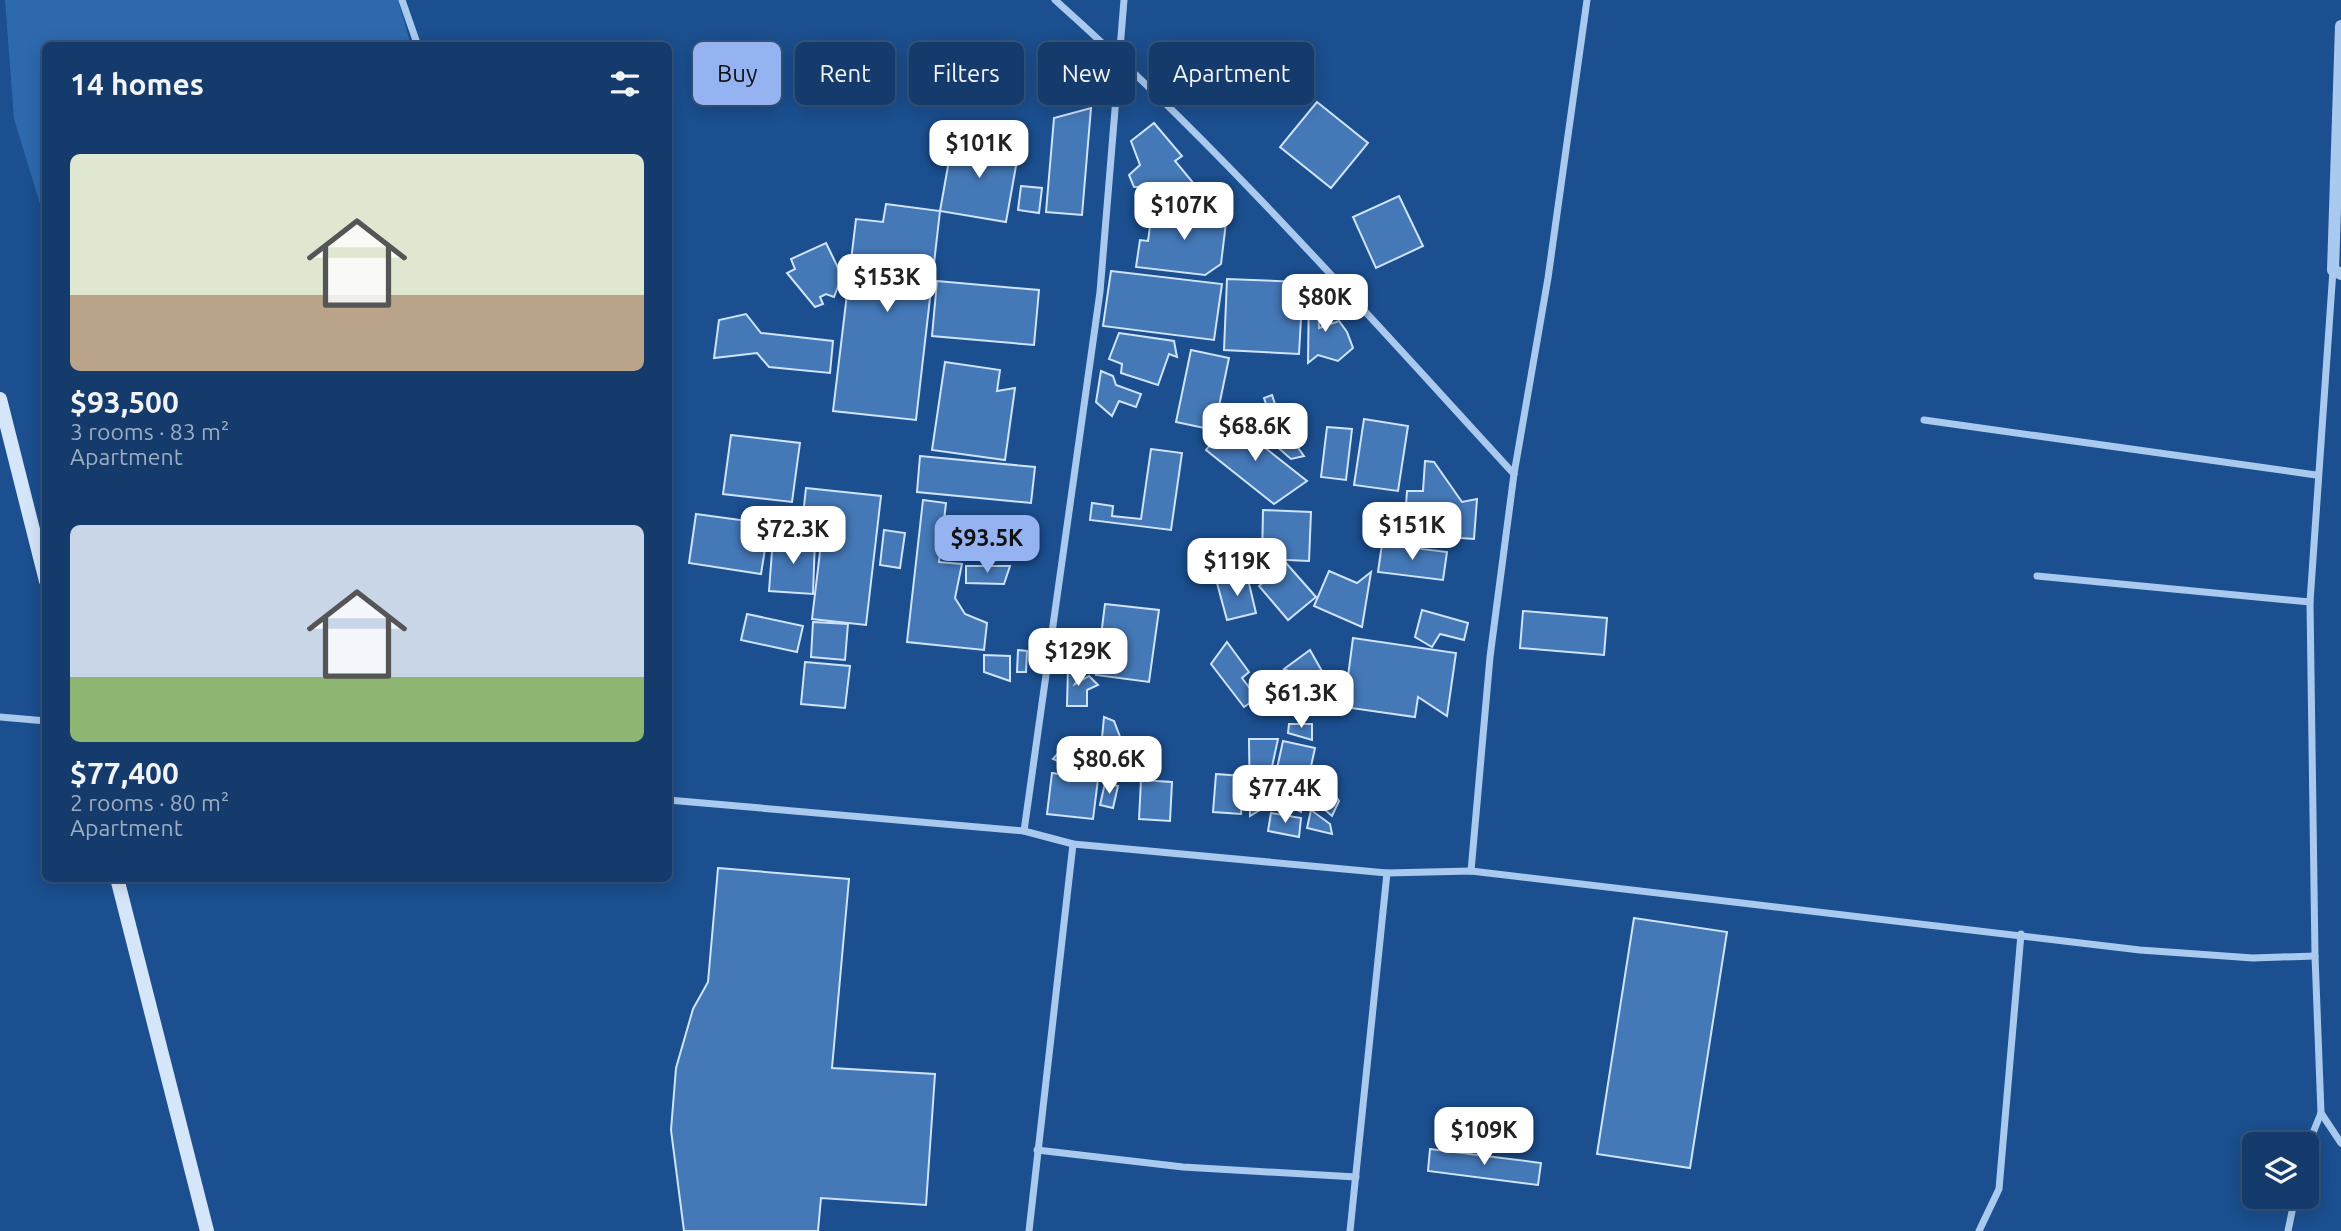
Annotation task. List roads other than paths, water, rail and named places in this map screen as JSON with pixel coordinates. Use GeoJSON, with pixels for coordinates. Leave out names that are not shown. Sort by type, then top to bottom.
{"type":"FeatureCollection","features":[{"type":"Feature","properties":{"kind":"main road"},"geometry":{"type":"LineString","coordinates":[[0,399],[42,565]]}},
{"type":"Feature","properties":{"kind":"main road"},"geometry":{"type":"LineString","coordinates":[[118,882],[207,1231]]}},
{"type":"Feature","properties":{"kind":"street"},"geometry":{"type":"LineString","coordinates":[[402,0],[417,42]]}},
{"type":"Feature","properties":{"kind":"street"},"geometry":{"type":"LineString","coordinates":[[1055,0],[1102,42]]}},
{"type":"Feature","properties":{"kind":"street"},"geometry":{"type":"LineString","coordinates":[[1119,42],[1124,0]]}},
{"type":"Feature","properties":{"kind":"street"},"geometry":{"type":"LineString","coordinates":[[1471,871],[1490,657],[1514,474],[1548,278],[1587,0]]}},
{"type":"Feature","properties":{"kind":"street"},"geometry":{"type":"LineString","coordinates":[[2313,1132],[2321,1113],[2315,956],[2309,602],[2316,475],[2337,272],[2341,26]]}},
{"type":"Feature","properties":{"kind":"street"},"geometry":{"type":"LineString","coordinates":[[1135,74],[1325,269],[1514,474]]}},
{"type":"Feature","properties":{"kind":"street"},"geometry":{"type":"LineString","coordinates":[[1024,831],[1100,292],[1113,105]]}},
{"type":"Feature","properties":{"kind":"street"},"geometry":{"type":"LineString","coordinates":[[1924,420],[2316,475]]}},
{"type":"Feature","properties":{"kind":"street"},"geometry":{"type":"LineString","coordinates":[[2037,576],[2309,602]]}},
{"type":"Feature","properties":{"kind":"street"},"geometry":{"type":"LineString","coordinates":[[0,717],[42,721]]}},
{"type":"Feature","properties":{"kind":"street"},"geometry":{"type":"LineString","coordinates":[[672,800],[1024,831],[1073,844],[1387,873],[1471,871],[2140,950],[2253,958],[2315,956]]}},
{"type":"Feature","properties":{"kind":"street"},"geometry":{"type":"LineString","coordinates":[[1029,1231],[1073,844]]}},
{"type":"Feature","properties":{"kind":"street"},"geometry":{"type":"LineString","coordinates":[[1350,1231],[1387,873]]}},
{"type":"Feature","properties":{"kind":"street"},"geometry":{"type":"LineString","coordinates":[[1979,1231],[1999,1189],[2021,934]]}},
{"type":"Feature","properties":{"kind":"street"},"geometry":{"type":"LineString","coordinates":[[2321,1113],[2341,1143]]}},
{"type":"Feature","properties":{"kind":"street"},"geometry":{"type":"LineString","coordinates":[[1037,1150],[1183,1167],[1356,1177]]}},
{"type":"Feature","properties":{"kind":"street"},"geometry":{"type":"LineString","coordinates":[[2288,1231],[2293,1209]]}}]}
